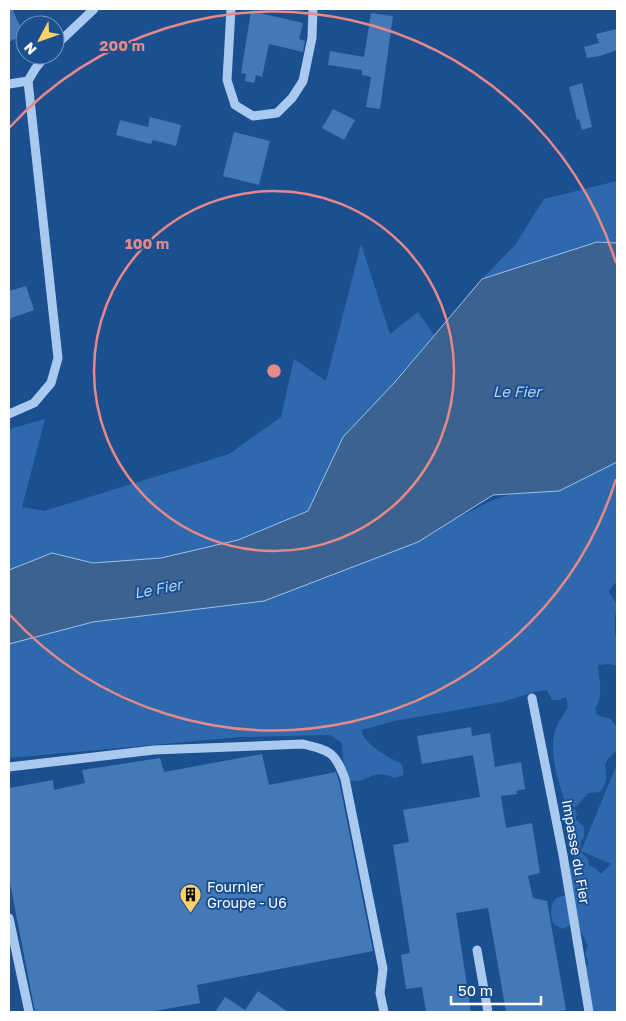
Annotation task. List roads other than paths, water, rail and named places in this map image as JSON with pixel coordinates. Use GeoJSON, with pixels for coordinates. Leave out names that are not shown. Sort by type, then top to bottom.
{"type":"FeatureCollection","features":[{"type":"Feature","properties":{"kind":"street"},"geometry":{"type":"LineString","coordinates":[[65,37],[94,9]]}},
{"type":"Feature","properties":{"kind":"street"},"geometry":{"type":"LineString","coordinates":[[231,9],[227,80],[235,104],[253,116],[276,113],[292,98],[303,81],[312,38],[314,9]]}},
{"type":"Feature","properties":{"kind":"street"},"geometry":{"type":"LineString","coordinates":[[9,414],[34,403],[51,383],[58,358],[28,80],[38,65]]}},
{"type":"Feature","properties":{"kind":"street"},"geometry":{"type":"LineString","coordinates":[[9,84],[28,80]]}},
{"type":"Feature","properties":{"kind":"street","name":"Impasse du Fier"},"geometry":{"type":"LineString","coordinates":[[532,698],[563,855],[589,1012]]}},
{"type":"Feature","properties":{"kind":"street"},"geometry":{"type":"LineString","coordinates":[[9,767],[154,750],[303,744],[324,749],[338,760],[345,779],[383,969],[380,993],[384,1012]]}},
{"type":"Feature","properties":{"kind":"street"},"geometry":{"type":"LineString","coordinates":[[9,918],[29,1012]]}},
{"type":"Feature","properties":{"kind":"street"},"geometry":{"type":"LineString","coordinates":[[477,950],[488,1012]]}},
{"type":"Feature","properties":{"kind":"water","name":"Le Fier"},"geometry":{"type":"Polygon","coordinates":[[[597,242],[617,243],[617,462],[559,491],[493,495],[418,542],[264,601],[93,622],[9,644],[9,570],[52,553],[93,563],[161,558],[238,540],[308,511],[343,437],[395,382],[482,279],[597,242]]]}},
{"type":"Feature","properties":{"kind":"place","name":"Fournier Groupe - U6"},"geometry":{"type":"Point","coordinates":[191,914]}}]}
